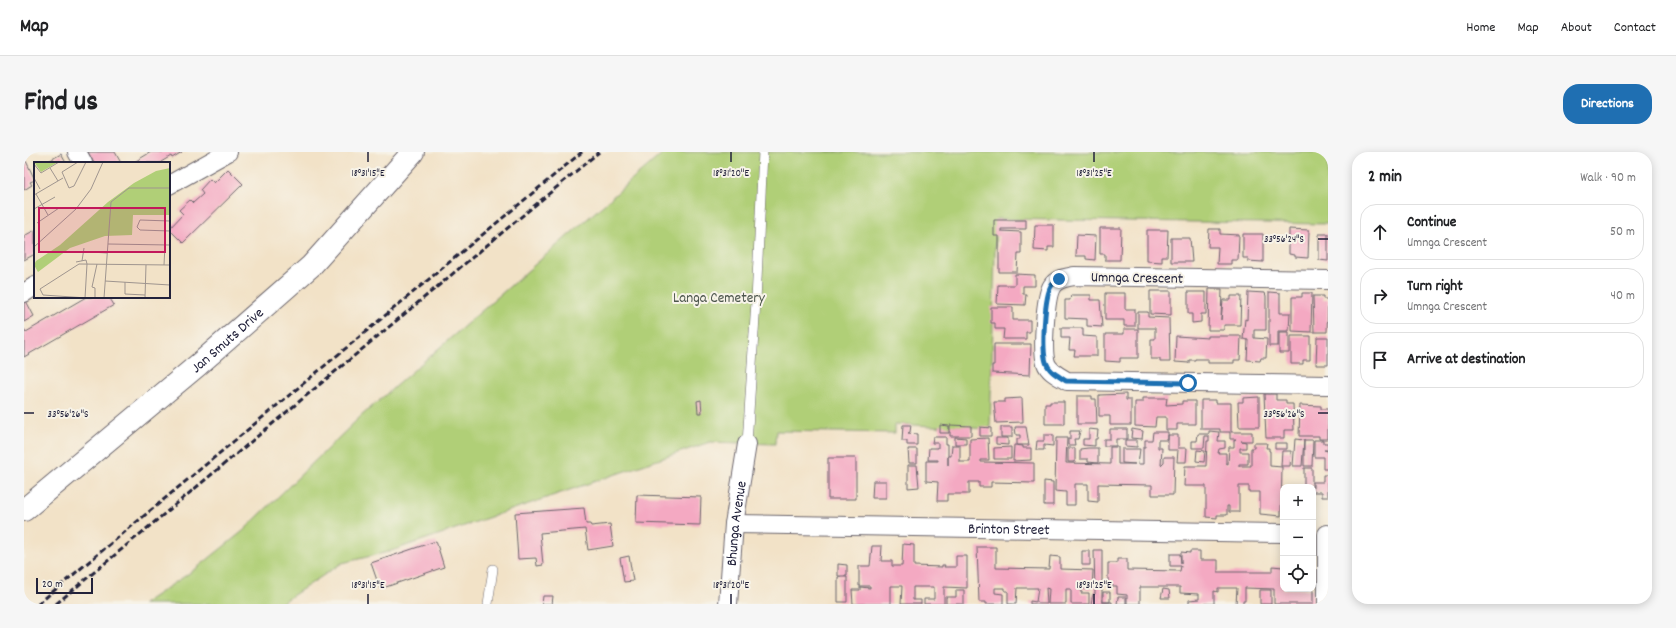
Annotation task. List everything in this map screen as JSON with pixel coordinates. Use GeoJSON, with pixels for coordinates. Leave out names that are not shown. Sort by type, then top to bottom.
{"type":"FeatureCollection","features":[{"type":"Feature","properties":{"kind":"main road","name":"Jan Smuts Drive"},"geometry":{"type":"LineString","coordinates":[[24,510],[198,366],[311,266],[413,152]]}},
{"type":"Feature","properties":{"kind":"street"},"geometry":{"type":"LineString","coordinates":[[77,152],[83,162]]}},
{"type":"Feature","properties":{"kind":"street"},"geometry":{"type":"LineString","coordinates":[[170,185],[228,152]]}},
{"type":"Feature","properties":{"kind":"street","name":"Umnga Crescent"},"geometry":{"type":"LineString","coordinates":[[1328,280],[1074,276],[1059,279],[1052,286],[1047,299],[1045,345],[1046,363],[1053,373],[1066,381],[1328,385]]}},
{"type":"Feature","properties":{"kind":"street"},"geometry":{"type":"LineString","coordinates":[[24,293],[34,287]]}},
{"type":"Feature","properties":{"kind":"street","name":"Bhunga Avenue"},"geometry":{"type":"LineString","coordinates":[[728,604],[734,524],[747,444]]}},
{"type":"Feature","properties":{"kind":"street","name":"Brinton Street"},"geometry":{"type":"LineString","coordinates":[[734,524],[1280,533]]}},
{"type":"Feature","properties":{"kind":"street"},"geometry":{"type":"LineString","coordinates":[[1323,534],[1326,604]]}},
{"type":"Feature","properties":{"kind":"lane"},"geometry":{"type":"LineString","coordinates":[[747,444],[763,152]]}},
{"type":"Feature","properties":{"kind":"lane"},"geometry":{"type":"LineString","coordinates":[[488,604],[493,569]]}},
{"type":"Feature","properties":{"kind":"green space","name":"Langa Cemetery"},"geometry":{"type":"Polygon","coordinates":[[[664,152],[1328,152],[1328,224],[996,219],[990,429],[895,424],[895,433],[776,431],[775,444],[710,442],[388,552],[342,563],[280,604],[143,604],[197,568],[243,531],[360,417],[664,152]]]}},
{"type":"Feature","properties":{"kind":"building"},"geometry":{"type":"Polygon","coordinates":[[[88,152],[115,152],[120,162],[93,162],[88,152]]]}},
{"type":"Feature","properties":{"kind":"building"},"geometry":{"type":"Polygon","coordinates":[[[151,152],[182,152],[161,162],[136,161],[151,152]]]}},
{"type":"Feature","properties":{"kind":"building"},"geometry":{"type":"Polygon","coordinates":[[[61,154],[65,162],[47,162],[61,154]]]}},
{"type":"Feature","properties":{"kind":"building"},"geometry":{"type":"Polygon","coordinates":[[[26,161],[34,180],[30,182],[32,185],[24,190],[24,162],[26,161]]]}},
{"type":"Feature","properties":{"kind":"building"},"geometry":{"type":"Polygon","coordinates":[[[228,169],[243,184],[183,243],[170,230],[170,228],[183,214],[179,210],[190,200],[193,203],[203,194],[200,190],[210,179],[214,183],[228,169]]]}},
{"type":"Feature","properties":{"kind":"building"},"geometry":{"type":"Polygon","coordinates":[[[994,220],[1026,220],[1026,229],[1001,229],[1001,231],[1021,232],[1021,254],[1018,254],[1017,272],[999,272],[999,236],[994,236],[994,220]]]}},
{"type":"Feature","properties":{"kind":"building"},"geometry":{"type":"Polygon","coordinates":[[[1035,225],[1054,225],[1054,247],[1048,247],[1048,251],[1034,250],[1035,225]]]}},
{"type":"Feature","properties":{"kind":"building"},"geometry":{"type":"Polygon","coordinates":[[[1100,228],[1121,228],[1120,260],[1105,260],[1105,254],[1100,254],[1100,228]]]}},
{"type":"Feature","properties":{"kind":"building"},"geometry":{"type":"Polygon","coordinates":[[[1209,229],[1220,229],[1220,234],[1239,235],[1238,260],[1231,260],[1231,264],[1217,264],[1218,247],[1208,247],[1209,229]]]}},
{"type":"Feature","properties":{"kind":"building"},"geometry":{"type":"Polygon","coordinates":[[[1289,229],[1309,230],[1308,258],[1295,257],[1295,255],[1289,254],[1289,229]]]}},
{"type":"Feature","properties":{"kind":"building"},"geometry":{"type":"Polygon","coordinates":[[[1147,230],[1168,230],[1167,256],[1162,256],[1162,262],[1147,261],[1147,230]]]}},
{"type":"Feature","properties":{"kind":"building"},"geometry":{"type":"Polygon","coordinates":[[[34,231],[34,255],[24,260],[24,236],[34,231]]]}},
{"type":"Feature","properties":{"kind":"building"},"geometry":{"type":"Polygon","coordinates":[[[1243,234],[1263,234],[1263,262],[1248,261],[1248,258],[1243,258],[1243,234]]]}},
{"type":"Feature","properties":{"kind":"building"},"geometry":{"type":"Polygon","coordinates":[[[1319,234],[1328,234],[1328,261],[1319,260],[1319,234]]]}},
{"type":"Feature","properties":{"kind":"building"},"geometry":{"type":"Polygon","coordinates":[[[1077,235],[1096,236],[1095,260],[1086,259],[1086,256],[1076,256],[1077,235]]]}},
{"type":"Feature","properties":{"kind":"building"},"geometry":{"type":"Polygon","coordinates":[[[1171,238],[1190,238],[1192,262],[1171,262],[1171,238]]]}},
{"type":"Feature","properties":{"kind":"building"},"geometry":{"type":"Polygon","coordinates":[[[1015,274],[1035,275],[1035,286],[1023,286],[1023,294],[1026,294],[1025,305],[997,304],[998,285],[1015,285],[1015,274]]]}},
{"type":"Feature","properties":{"kind":"building"},"geometry":{"type":"Polygon","coordinates":[[[1209,289],[1222,289],[1221,320],[1223,300],[1231,300],[1231,296],[1241,296],[1240,325],[1224,325],[1224,330],[1208,330],[1209,289]]]}},
{"type":"Feature","properties":{"kind":"building"},"geometry":{"type":"Polygon","coordinates":[[[1150,291],[1171,291],[1171,315],[1150,314],[1150,291]]]}},
{"type":"Feature","properties":{"kind":"building"},"geometry":{"type":"Polygon","coordinates":[[[1188,292],[1206,292],[1206,314],[1201,314],[1201,322],[1192,323],[1192,314],[1188,314],[1188,292]]]}},
{"type":"Feature","properties":{"kind":"building"},"geometry":{"type":"Polygon","coordinates":[[[1248,292],[1265,293],[1266,296],[1266,330],[1254,330],[1254,338],[1267,339],[1266,358],[1261,358],[1260,361],[1247,360],[1248,340],[1243,339],[1245,319],[1247,320],[1248,292]]]}},
{"type":"Feature","properties":{"kind":"building"},"geometry":{"type":"Polygon","coordinates":[[[1269,292],[1280,293],[1280,313],[1290,313],[1289,331],[1278,331],[1278,346],[1269,346],[1269,292]]]}},
{"type":"Feature","properties":{"kind":"building"},"geometry":{"type":"Polygon","coordinates":[[[1105,293],[1125,293],[1125,309],[1135,309],[1135,326],[1124,326],[1124,320],[1105,320],[1105,293]]]}},
{"type":"Feature","properties":{"kind":"building"},"geometry":{"type":"Polygon","coordinates":[[[1302,293],[1312,293],[1311,332],[1292,331],[1292,297],[1302,297],[1302,293]]]}},
{"type":"Feature","properties":{"kind":"building"},"geometry":{"type":"Polygon","coordinates":[[[1071,295],[1091,295],[1091,300],[1100,300],[1102,327],[1087,326],[1087,319],[1065,318],[1065,300],[1070,300],[1071,295]]]}},
{"type":"Feature","properties":{"kind":"building"},"geometry":{"type":"Polygon","coordinates":[[[1313,296],[1323,296],[1323,299],[1328,299],[1327,332],[1314,332],[1313,296]]]}},
{"type":"Feature","properties":{"kind":"building"},"geometry":{"type":"Polygon","coordinates":[[[84,298],[110,298],[114,305],[24,357],[24,329],[26,332],[84,298]]]}},
{"type":"Feature","properties":{"kind":"building"},"geometry":{"type":"Polygon","coordinates":[[[26,301],[34,316],[24,322],[24,302],[26,301]]]}},
{"type":"Feature","properties":{"kind":"building"},"geometry":{"type":"Polygon","coordinates":[[[991,307],[1013,307],[1013,320],[1030,320],[1030,332],[1026,332],[1026,339],[1003,339],[1004,329],[995,329],[995,323],[991,323],[991,307]]]}},
{"type":"Feature","properties":{"kind":"building"},"geometry":{"type":"Polygon","coordinates":[[[1138,312],[1148,312],[1148,317],[1169,318],[1170,362],[1160,362],[1160,359],[1151,359],[1151,339],[1155,339],[1155,328],[1138,328],[1138,312]]]}},
{"type":"Feature","properties":{"kind":"building"},"geometry":{"type":"Polygon","coordinates":[[[1061,328],[1083,328],[1083,336],[1097,337],[1097,356],[1074,356],[1075,350],[1069,350],[1070,338],[1061,338],[1061,328]]]}},
{"type":"Feature","properties":{"kind":"building"},"geometry":{"type":"Polygon","coordinates":[[[1124,329],[1138,329],[1138,358],[1120,358],[1120,362],[1105,361],[1105,334],[1124,334],[1124,329]]]}},
{"type":"Feature","properties":{"kind":"building"},"geometry":{"type":"Polygon","coordinates":[[[1279,332],[1289,332],[1289,353],[1279,353],[1279,332]]]}},
{"type":"Feature","properties":{"kind":"building"},"geometry":{"type":"Polygon","coordinates":[[[1176,336],[1208,338],[1208,336],[1241,336],[1240,360],[1234,360],[1234,363],[1208,363],[1208,359],[1189,360],[1189,363],[1175,362],[1176,336]]]}},
{"type":"Feature","properties":{"kind":"building"},"geometry":{"type":"Polygon","coordinates":[[[1291,336],[1310,336],[1310,360],[1303,360],[1303,364],[1291,364],[1291,336]]]}},
{"type":"Feature","properties":{"kind":"building"},"geometry":{"type":"Polygon","coordinates":[[[1317,337],[1328,337],[1328,365],[1316,365],[1317,337]]]}},
{"type":"Feature","properties":{"kind":"building"},"geometry":{"type":"Polygon","coordinates":[[[994,344],[1031,344],[1030,375],[992,373],[992,365],[994,365],[994,344]]]}},
{"type":"Feature","properties":{"kind":"building"},"geometry":{"type":"Polygon","coordinates":[[[1126,394],[1126,400],[1131,400],[1131,425],[1110,425],[1110,416],[1099,416],[1099,395],[1126,394]]]}},
{"type":"Feature","properties":{"kind":"building"},"geometry":{"type":"Polygon","coordinates":[[[1264,394],[1276,394],[1276,400],[1286,400],[1286,404],[1293,404],[1294,430],[1284,430],[1284,438],[1266,438],[1264,394]]]}},
{"type":"Feature","properties":{"kind":"building"},"geometry":{"type":"Polygon","coordinates":[[[1077,396],[1092,396],[1092,399],[1096,399],[1097,424],[1077,424],[1077,396]]]}},
{"type":"Feature","properties":{"kind":"building"},"geometry":{"type":"Polygon","coordinates":[[[1259,397],[1259,427],[1239,427],[1238,402],[1243,402],[1243,398],[1259,397]]]}},
{"type":"Feature","properties":{"kind":"building"},"geometry":{"type":"Polygon","coordinates":[[[1022,398],[1023,422],[996,423],[994,402],[1005,402],[1005,399],[1022,398]]]}},
{"type":"Feature","properties":{"kind":"building"},"geometry":{"type":"Polygon","coordinates":[[[1143,398],[1167,398],[1166,405],[1182,404],[1182,401],[1195,401],[1195,424],[1177,424],[1177,430],[1166,430],[1166,417],[1156,417],[1155,427],[1135,426],[1135,402],[1143,402],[1143,398]]]}},
{"type":"Feature","properties":{"kind":"building"},"geometry":{"type":"Polygon","coordinates":[[[701,400],[702,413],[698,413],[697,401],[701,400]]]}},
{"type":"Feature","properties":{"kind":"building"},"geometry":{"type":"Polygon","coordinates":[[[1201,400],[1216,400],[1216,403],[1231,403],[1231,432],[1252,432],[1252,441],[1241,441],[1246,442],[1246,448],[1240,448],[1240,452],[1248,452],[1248,464],[1239,464],[1239,466],[1251,466],[1251,448],[1254,448],[1254,443],[1267,443],[1266,448],[1269,448],[1270,451],[1270,466],[1282,467],[1282,484],[1280,484],[1280,516],[1260,514],[1260,492],[1249,492],[1249,486],[1239,486],[1239,512],[1229,512],[1229,506],[1227,506],[1227,515],[1217,515],[1217,518],[1206,517],[1206,486],[1184,486],[1185,466],[1206,466],[1207,441],[1209,441],[1209,436],[1205,436],[1204,448],[1192,448],[1192,441],[1197,441],[1198,434],[1209,434],[1209,431],[1219,432],[1218,441],[1225,441],[1225,448],[1219,449],[1218,453],[1226,453],[1226,463],[1228,464],[1229,447],[1234,447],[1234,440],[1236,439],[1230,439],[1230,432],[1220,432],[1220,429],[1201,429],[1201,400]]]}},
{"type":"Feature","properties":{"kind":"building"},"geometry":{"type":"Polygon","coordinates":[[[1050,402],[1064,402],[1064,424],[1045,424],[1045,404],[1050,404],[1050,402]]]}},
{"type":"Feature","properties":{"kind":"building"},"geometry":{"type":"Polygon","coordinates":[[[1300,405],[1321,406],[1321,409],[1328,409],[1328,439],[1319,439],[1319,436],[1299,436],[1300,405]]]}},
{"type":"Feature","properties":{"kind":"building"},"geometry":{"type":"Polygon","coordinates":[[[903,425],[911,425],[910,432],[908,433],[917,434],[917,445],[907,445],[907,441],[902,441],[903,425]]]}},
{"type":"Feature","properties":{"kind":"building"},"geometry":{"type":"Polygon","coordinates":[[[940,425],[949,426],[949,433],[940,433],[940,425]]]}},
{"type":"Feature","properties":{"kind":"building"},"geometry":{"type":"Polygon","coordinates":[[[950,425],[971,426],[971,436],[950,436],[950,425]]]}},
{"type":"Feature","properties":{"kind":"building"},"geometry":{"type":"Polygon","coordinates":[[[980,427],[991,428],[991,436],[980,436],[980,427]]]}},
{"type":"Feature","properties":{"kind":"building"},"geometry":{"type":"Polygon","coordinates":[[[1001,427],[1012,427],[1012,437],[1001,437],[1001,427]]]}},
{"type":"Feature","properties":{"kind":"building"},"geometry":{"type":"Polygon","coordinates":[[[1015,427],[1026,427],[1029,445],[1017,445],[1017,439],[1020,439],[1020,435],[1016,435],[1015,427]]]}},
{"type":"Feature","properties":{"kind":"building"},"geometry":{"type":"Polygon","coordinates":[[[1089,429],[1098,430],[1097,439],[1095,439],[1095,446],[1083,445],[1083,439],[1089,439],[1089,429]]]}},
{"type":"Feature","properties":{"kind":"building"},"geometry":{"type":"Polygon","coordinates":[[[1110,429],[1127,429],[1127,439],[1116,439],[1116,446],[1104,446],[1104,439],[1110,439],[1110,429]]]}},
{"type":"Feature","properties":{"kind":"building"},"geometry":{"type":"Polygon","coordinates":[[[1132,429],[1143,431],[1142,439],[1131,438],[1132,429]]]}},
{"type":"Feature","properties":{"kind":"building"},"geometry":{"type":"Polygon","coordinates":[[[1070,431],[1080,431],[1078,439],[1074,439],[1075,445],[1068,445],[1070,431]]]}},
{"type":"Feature","properties":{"kind":"building"},"geometry":{"type":"Polygon","coordinates":[[[1153,432],[1168,432],[1168,440],[1158,440],[1158,448],[1162,448],[1161,465],[1164,462],[1164,457],[1174,457],[1173,495],[1152,495],[1152,485],[1098,484],[1098,502],[1088,501],[1088,484],[1075,484],[1075,505],[1066,505],[1066,492],[1055,491],[1056,438],[1067,438],[1066,463],[1110,464],[1110,447],[1118,447],[1118,464],[1135,464],[1122,463],[1122,449],[1140,449],[1138,464],[1143,464],[1143,447],[1145,447],[1145,440],[1152,440],[1153,432]]]}},
{"type":"Feature","properties":{"kind":"building"},"geometry":{"type":"Polygon","coordinates":[[[1044,435],[1053,435],[1053,446],[1044,445],[1044,450],[1036,450],[1037,441],[1044,441],[1044,435]]]}},
{"type":"Feature","properties":{"kind":"building"},"geometry":{"type":"Polygon","coordinates":[[[1168,435],[1178,435],[1178,448],[1187,448],[1186,462],[1177,462],[1178,450],[1168,450],[1168,435]]]}},
{"type":"Feature","properties":{"kind":"building"},"geometry":{"type":"Polygon","coordinates":[[[933,437],[946,437],[946,444],[948,444],[948,456],[951,456],[952,445],[960,445],[960,462],[970,462],[970,439],[988,438],[989,460],[981,460],[981,462],[1034,463],[1034,483],[991,482],[991,487],[979,487],[979,482],[969,482],[969,494],[947,494],[947,501],[937,501],[938,482],[926,481],[926,461],[938,461],[928,460],[929,448],[938,448],[938,443],[932,443],[933,437]]]}},
{"type":"Feature","properties":{"kind":"building"},"geometry":{"type":"Polygon","coordinates":[[[955,437],[966,438],[966,444],[955,444],[955,437]]]}},
{"type":"Feature","properties":{"kind":"building"},"geometry":{"type":"Polygon","coordinates":[[[996,438],[1008,438],[1008,445],[996,444],[996,438]]]}},
{"type":"Feature","properties":{"kind":"building"},"geometry":{"type":"Polygon","coordinates":[[[1295,439],[1304,440],[1302,466],[1293,466],[1295,439]]]}},
{"type":"Feature","properties":{"kind":"building"},"geometry":{"type":"Polygon","coordinates":[[[1125,440],[1137,440],[1137,447],[1125,446],[1125,440]]]}},
{"type":"Feature","properties":{"kind":"building"},"geometry":{"type":"Polygon","coordinates":[[[1304,440],[1313,440],[1312,466],[1304,466],[1304,440]]]}},
{"type":"Feature","properties":{"kind":"building"},"geometry":{"type":"Polygon","coordinates":[[[1314,440],[1324,440],[1324,443],[1328,443],[1328,450],[1324,450],[1328,451],[1328,469],[1323,469],[1323,457],[1314,457],[1314,440]]]}},
{"type":"Feature","properties":{"kind":"building"},"geometry":{"type":"Polygon","coordinates":[[[1275,443],[1287,443],[1287,449],[1275,449],[1275,443]]]}},
{"type":"Feature","properties":{"kind":"building"},"geometry":{"type":"Polygon","coordinates":[[[1014,445],[1023,446],[1023,448],[1031,448],[1031,460],[1013,461],[1014,445]]]}},
{"type":"Feature","properties":{"kind":"building"},"geometry":{"type":"Polygon","coordinates":[[[1011,447],[1011,459],[994,459],[994,448],[1011,447]]]}},
{"type":"Feature","properties":{"kind":"building"},"geometry":{"type":"Polygon","coordinates":[[[1068,448],[1075,448],[1075,462],[1068,462],[1068,448]]]}},
{"type":"Feature","properties":{"kind":"building"},"geometry":{"type":"Polygon","coordinates":[[[1098,448],[1098,463],[1088,462],[1088,459],[1080,459],[1080,449],[1098,448]]]}},
{"type":"Feature","properties":{"kind":"building"},"geometry":{"type":"Polygon","coordinates":[[[908,449],[917,449],[917,463],[909,463],[908,449]]]}},
{"type":"Feature","properties":{"kind":"building"},"geometry":{"type":"Polygon","coordinates":[[[1197,450],[1205,451],[1204,462],[1196,461],[1197,450]]]}},
{"type":"Feature","properties":{"kind":"building"},"geometry":{"type":"Polygon","coordinates":[[[1282,451],[1291,451],[1290,466],[1281,466],[1282,451]]]}},
{"type":"Feature","properties":{"kind":"building"},"geometry":{"type":"Polygon","coordinates":[[[828,458],[856,458],[856,499],[828,499],[828,458]]]}},
{"type":"Feature","properties":{"kind":"building"},"geometry":{"type":"Polygon","coordinates":[[[908,465],[917,465],[919,487],[908,488],[908,465]]]}},
{"type":"Feature","properties":{"kind":"building"},"geometry":{"type":"Polygon","coordinates":[[[1304,468],[1312,468],[1312,484],[1304,484],[1304,468]]]}},
{"type":"Feature","properties":{"kind":"building"},"geometry":{"type":"Polygon","coordinates":[[[1323,475],[1328,475],[1328,497],[1322,497],[1322,492],[1316,492],[1316,484],[1313,484],[1313,482],[1323,482],[1323,475]]]}},
{"type":"Feature","properties":{"kind":"building"},"geometry":{"type":"Polygon","coordinates":[[[873,481],[886,481],[886,498],[872,498],[873,481]]]}},
{"type":"Feature","properties":{"kind":"building"},"geometry":{"type":"Polygon","coordinates":[[[1044,481],[1053,482],[1053,505],[1044,505],[1044,481]]]}},
{"type":"Feature","properties":{"kind":"building"},"geometry":{"type":"Polygon","coordinates":[[[637,495],[701,497],[700,525],[636,523],[637,495]]]}},
{"type":"Feature","properties":{"kind":"building"},"geometry":{"type":"Polygon","coordinates":[[[584,508],[586,524],[590,524],[591,526],[610,524],[613,546],[588,550],[585,529],[540,533],[543,565],[537,566],[536,558],[518,559],[515,513],[584,508]]]}},
{"type":"Feature","properties":{"kind":"building"},"geometry":{"type":"Polygon","coordinates":[[[436,541],[444,567],[380,589],[371,563],[436,541]]]}},
{"type":"Feature","properties":{"kind":"building"},"geometry":{"type":"Polygon","coordinates":[[[903,544],[914,545],[914,566],[942,567],[942,565],[945,565],[944,567],[956,567],[956,556],[967,556],[967,588],[944,587],[944,604],[924,604],[924,599],[934,599],[934,587],[913,587],[913,600],[921,600],[921,604],[901,604],[902,586],[891,586],[891,604],[853,604],[852,590],[860,590],[860,587],[870,588],[870,586],[859,586],[859,566],[870,566],[872,546],[882,546],[881,561],[892,561],[892,566],[902,566],[903,544]]]}},
{"type":"Feature","properties":{"kind":"building"},"geometry":{"type":"Polygon","coordinates":[[[977,547],[996,547],[996,568],[1049,569],[1050,556],[1060,557],[1060,569],[1093,570],[1092,589],[1081,589],[1081,593],[1089,593],[1089,604],[1071,604],[1071,589],[1066,589],[1066,604],[1048,604],[1049,589],[1046,588],[1047,604],[1030,604],[1030,601],[1036,602],[1038,588],[1017,588],[1016,604],[1008,604],[1008,591],[1005,591],[1005,588],[995,588],[995,593],[1003,594],[1003,604],[986,604],[986,602],[979,602],[977,547]]]}},
{"type":"Feature","properties":{"kind":"building"},"geometry":{"type":"Polygon","coordinates":[[[1094,550],[1102,550],[1102,602],[1112,602],[1112,604],[1091,604],[1093,594],[1095,594],[1094,550]]]}},
{"type":"Feature","properties":{"kind":"building"},"geometry":{"type":"Polygon","coordinates":[[[1082,551],[1090,551],[1090,565],[1082,565],[1082,551]]]}},
{"type":"Feature","properties":{"kind":"building"},"geometry":{"type":"Polygon","coordinates":[[[1190,551],[1200,551],[1200,560],[1218,560],[1218,572],[1272,572],[1272,566],[1280,567],[1280,592],[1313,592],[1313,604],[1274,604],[1274,589],[1245,588],[1245,601],[1243,601],[1243,604],[1236,604],[1237,588],[1218,588],[1218,592],[1214,591],[1214,604],[1189,604],[1189,600],[1199,599],[1199,594],[1180,593],[1180,587],[1140,587],[1140,604],[1127,604],[1127,595],[1117,594],[1117,586],[1108,586],[1108,563],[1117,563],[1117,559],[1127,559],[1127,570],[1180,571],[1181,566],[1170,566],[1170,554],[1180,554],[1181,563],[1181,552],[1190,553],[1190,551]]]}},
{"type":"Feature","properties":{"kind":"building"},"geometry":{"type":"Polygon","coordinates":[[[629,556],[633,581],[624,582],[620,558],[629,556]]]}},
{"type":"Feature","properties":{"kind":"building"},"geometry":{"type":"Polygon","coordinates":[[[838,564],[847,565],[847,576],[838,576],[838,564]]]}},
{"type":"Feature","properties":{"kind":"building"},"geometry":{"type":"Polygon","coordinates":[[[838,577],[847,577],[847,602],[838,602],[838,577]]]}},
{"type":"Feature","properties":{"kind":"building"},"geometry":{"type":"Polygon","coordinates":[[[1163,589],[1169,590],[1170,598],[1161,598],[1163,589]]]}},
{"type":"Feature","properties":{"kind":"building"},"geometry":{"type":"Polygon","coordinates":[[[956,590],[964,590],[964,604],[946,604],[946,597],[956,597],[956,590]]]}},
{"type":"Feature","properties":{"kind":"building"},"geometry":{"type":"Polygon","coordinates":[[[1260,590],[1271,590],[1271,604],[1260,604],[1260,590]]]}},
{"type":"Feature","properties":{"kind":"building"},"geometry":{"type":"Polygon","coordinates":[[[1103,592],[1110,592],[1110,602],[1103,602],[1103,592]]]}},
{"type":"Feature","properties":{"kind":"building"},"geometry":{"type":"Polygon","coordinates":[[[543,596],[553,596],[552,604],[542,604],[543,596]]]}},
{"type":"Feature","properties":{"kind":"building"},"geometry":{"type":"Polygon","coordinates":[[[1118,597],[1126,597],[1126,604],[1117,604],[1118,597]]]}},
{"type":"Feature","properties":{"kind":"railway"},"geometry":{"type":"LineString","coordinates":[[38,604],[582,152]]}},
{"type":"Feature","properties":{"kind":"railway"},"geometry":{"type":"LineString","coordinates":[[56,604],[599,152]]}},
{"type":"Feature","properties":{"kind":"route"},"geometry":{"type":"LineString","coordinates":[[1059,279],[1052,286],[1047,299],[1045,322],[1046,363],[1053,373],[1066,381],[1188,383]]}}]}
